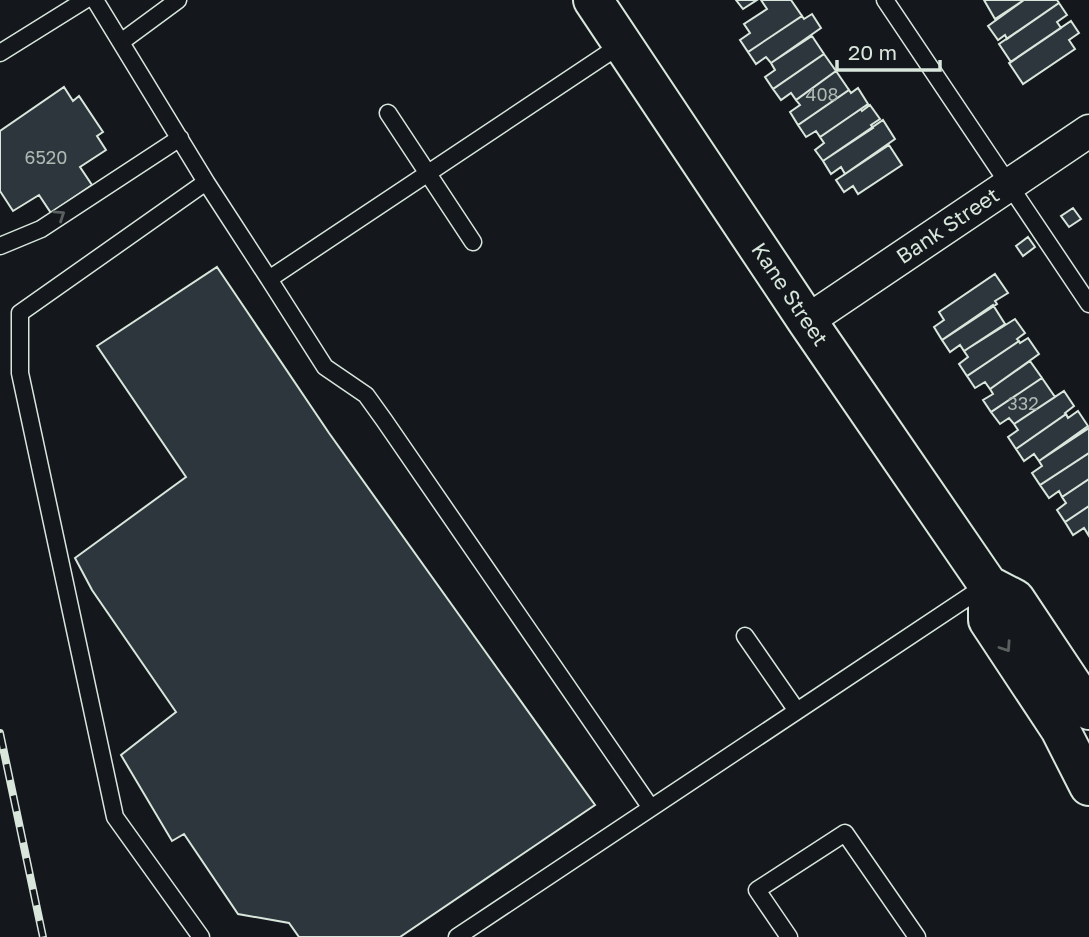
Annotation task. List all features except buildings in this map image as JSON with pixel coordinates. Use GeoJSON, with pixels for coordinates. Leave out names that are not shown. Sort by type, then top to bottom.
{"type":"FeatureCollection","features":[{"type":"Feature","properties":{"kind":"main road","name":"Kane Street"},"geometry":{"type":"LineString","coordinates":[[593,0],[807,321],[988,585],[1016,599],[1089,710]]}},
{"type":"Feature","properties":{"kind":"main road"},"geometry":{"type":"LineString","coordinates":[[988,585],[988,620],[1060,729],[1089,786]]}},
{"type":"Feature","properties":{"kind":"street","name":"Bank Street"},"geometry":{"type":"LineString","coordinates":[[807,321],[1089,131]]}},
{"type":"Feature","properties":{"kind":"lane"},"geometry":{"type":"LineString","coordinates":[[0,53],[85,0]]}},
{"type":"Feature","properties":{"kind":"lane"},"geometry":{"type":"LineString","coordinates":[[94,0],[206,182],[325,367],[366,395],[651,808]]}},
{"type":"Feature","properties":{"kind":"lane"},"geometry":{"type":"LineString","coordinates":[[121,42],[178,0]]}},
{"type":"Feature","properties":{"kind":"lane"},"geometry":{"type":"LineString","coordinates":[[885,0],[1089,304]]}},
{"type":"Feature","properties":{"kind":"lane"},"geometry":{"type":"LineString","coordinates":[[269,279],[622,44]]}},
{"type":"Feature","properties":{"kind":"lane"},"geometry":{"type":"LineString","coordinates":[[388,113],[472,242]]}},
{"type":"Feature","properties":{"kind":"lane"},"geometry":{"type":"LineString","coordinates":[[0,246],[41,229],[180,138]]}},
{"type":"Feature","properties":{"kind":"lane"},"geometry":{"type":"LineString","coordinates":[[201,937],[115,817],[20,373],[20,313],[206,182]]}},
{"type":"Feature","properties":{"kind":"lane"},"geometry":{"type":"LineString","coordinates":[[457,937],[988,585]]}},
{"type":"Feature","properties":{"kind":"lane"},"geometry":{"type":"LineString","coordinates":[[745,636],[797,711]]}},
{"type":"Feature","properties":{"kind":"lane"},"geometry":{"type":"LineString","coordinates":[[789,937],[757,890],[845,833],[917,937]]}},
{"type":"Feature","properties":{"kind":"railway"},"geometry":{"type":"LineString","coordinates":[[0,733],[43,937]]}}]}
